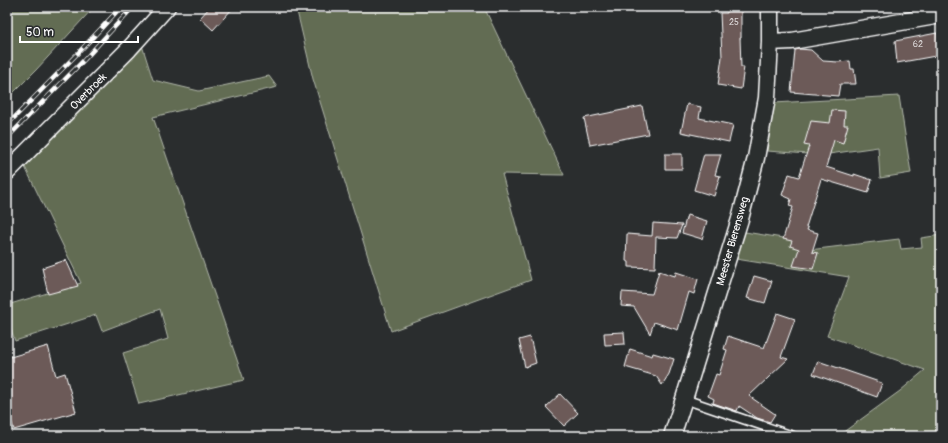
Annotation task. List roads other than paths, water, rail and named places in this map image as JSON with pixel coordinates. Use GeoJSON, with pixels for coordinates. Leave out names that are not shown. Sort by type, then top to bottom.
{"type":"FeatureCollection","features":[{"type":"Feature","properties":{"kind":"street","name":"Overbroek"},"geometry":{"type":"LineString","coordinates":[[7,172],[129,49],[167,7]]}},
{"type":"Feature","properties":{"kind":"street","name":"Meester Bierensweg"},"geometry":{"type":"LineString","coordinates":[[672,436],[740,219],[756,158],[767,98],[770,7]]}},
{"type":"Feature","properties":{"kind":"street"},"geometry":{"type":"LineString","coordinates":[[770,42],[792,41],[941,15]]}},
{"type":"Feature","properties":{"kind":"lane"},"geometry":{"type":"LineString","coordinates":[[684,399],[793,436]]}},
{"type":"Feature","properties":{"kind":"railway"},"geometry":{"type":"LineString","coordinates":[[7,125],[121,7]]}},
{"type":"Feature","properties":{"kind":"railway"},"geometry":{"type":"LineString","coordinates":[[7,138],[84,60],[133,7]]}}]}
